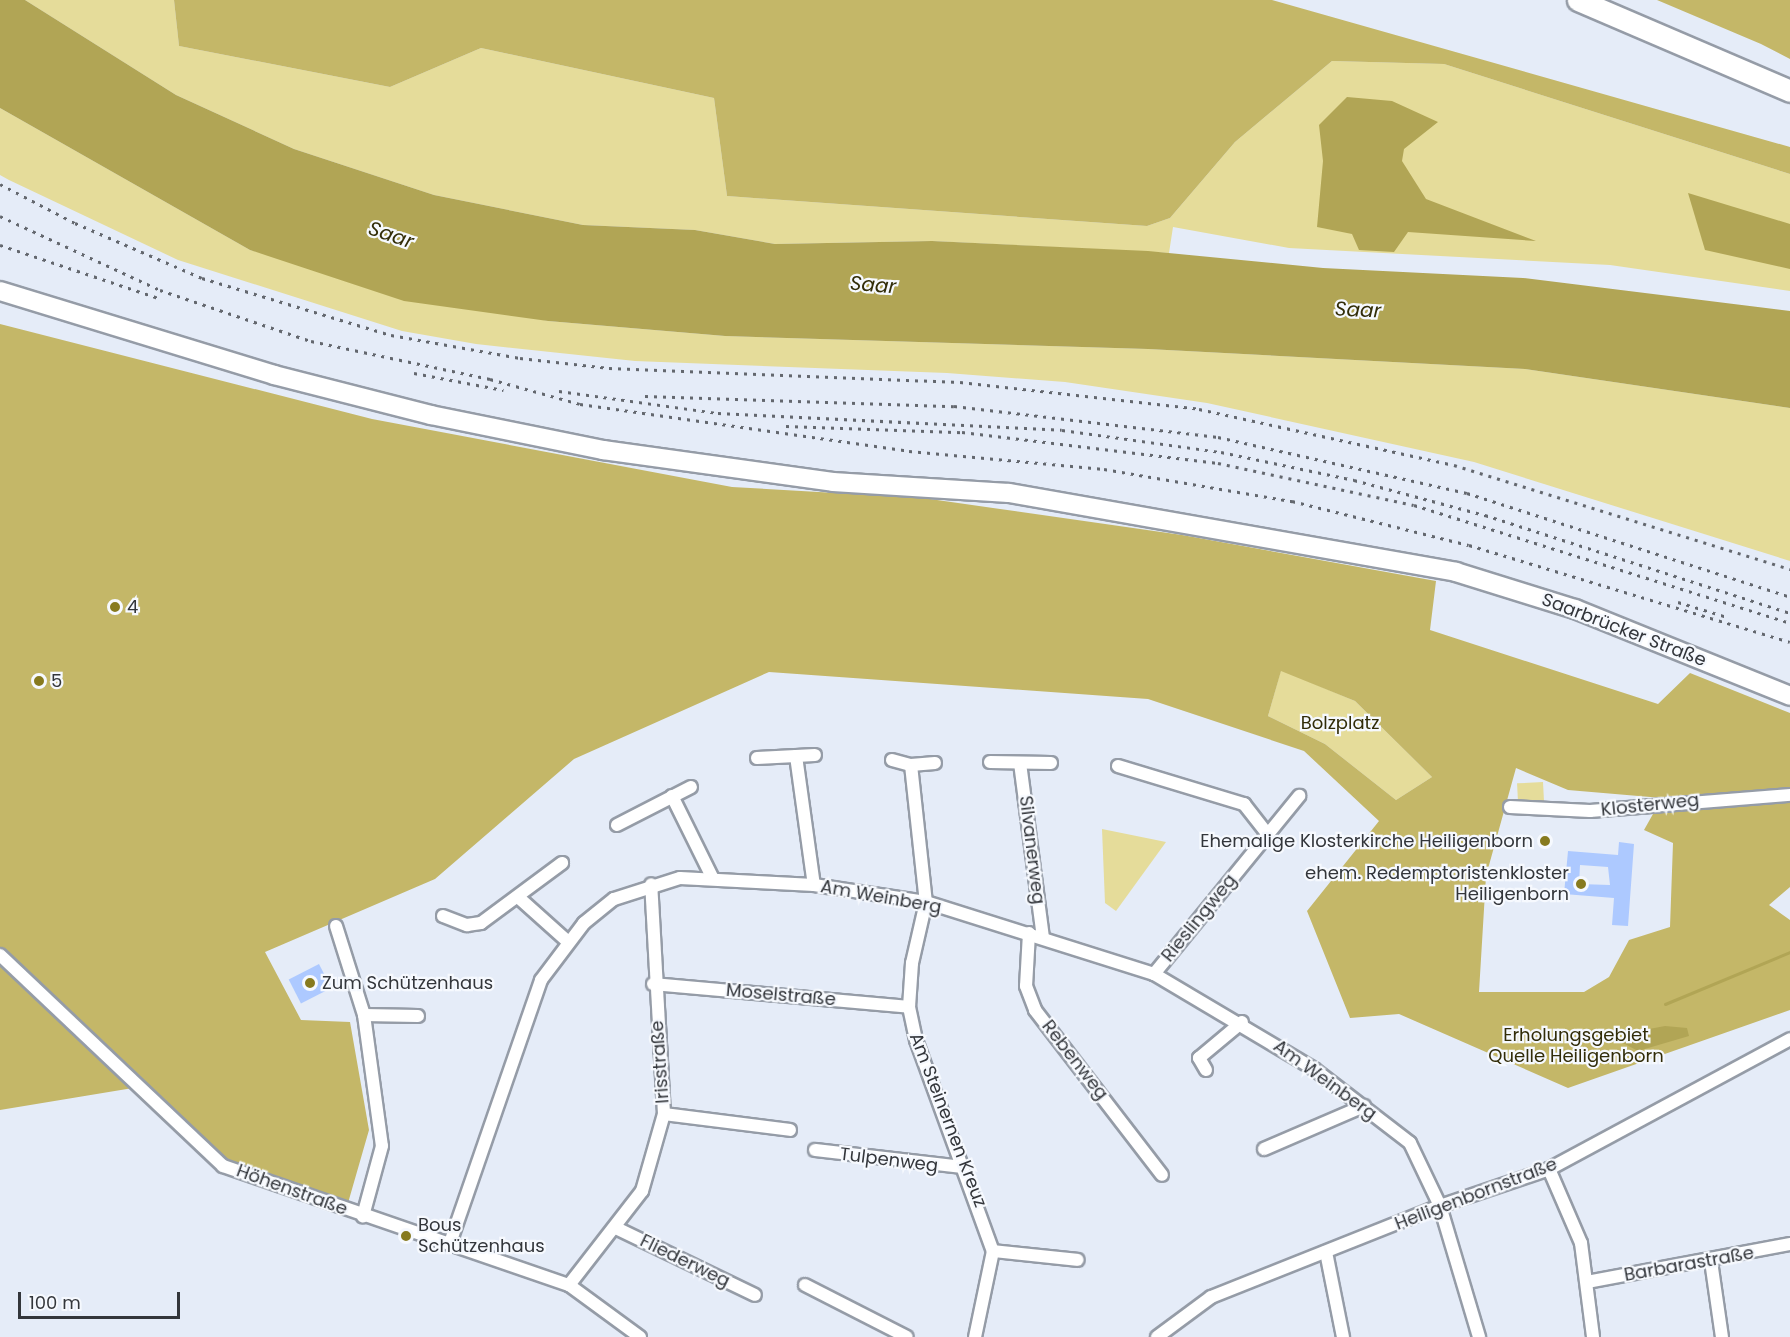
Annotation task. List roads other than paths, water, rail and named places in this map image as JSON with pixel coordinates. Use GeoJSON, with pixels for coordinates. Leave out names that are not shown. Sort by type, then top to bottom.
{"type":"FeatureCollection","features":[{"type":"Feature","properties":{"kind":"highway"},"geometry":{"type":"LineString","coordinates":[[1578,0],[1790,91]]}},
{"type":"Feature","properties":{"kind":"highway"},"geometry":{"type":"LineString","coordinates":[[1616,0],[1790,76]]}},
{"type":"Feature","properties":{"kind":"main road","name":"Saarbrücker Straße"},"geometry":{"type":"LineString","coordinates":[[0,291],[274,375],[431,415],[603,450],[834,482],[1008,493],[1456,572],[1575,609],[1790,696]]}},
{"type":"Feature","properties":{"kind":"street"},"geometry":{"type":"LineString","coordinates":[[757,758],[815,755]]}},
{"type":"Feature","properties":{"kind":"street"},"geometry":{"type":"LineString","coordinates":[[796,756],[814,885]]}},
{"type":"Feature","properties":{"kind":"street"},"geometry":{"type":"LineString","coordinates":[[892,760],[911,765],[935,763]]}},
{"type":"Feature","properties":{"kind":"street"},"geometry":{"type":"LineString","coordinates":[[990,762],[1051,763]]}},
{"type":"Feature","properties":{"kind":"street","name":"Silvanerweg"},"geometry":{"type":"LineString","coordinates":[[1020,763],[1042,937]]}},
{"type":"Feature","properties":{"kind":"street","name":"Am Steinernen Kreuz"},"geometry":{"type":"LineString","coordinates":[[911,765],[926,902],[912,963],[909,1007],[993,1251]]}},
{"type":"Feature","properties":{"kind":"street"},"geometry":{"type":"LineString","coordinates":[[1118,766],[1244,804],[1267,833]]}},
{"type":"Feature","properties":{"kind":"street"},"geometry":{"type":"LineString","coordinates":[[617,825],[691,787]]}},
{"type":"Feature","properties":{"kind":"street","name":"Klosterweg"},"geometry":{"type":"LineString","coordinates":[[1510,807],[1590,811],[1790,795]]}},
{"type":"Feature","properties":{"kind":"street"},"geometry":{"type":"LineString","coordinates":[[672,796],[712,877]]}},
{"type":"Feature","properties":{"kind":"street","name":"Rieslingweg"},"geometry":{"type":"LineString","coordinates":[[1154,974],[1299,796]]}},
{"type":"Feature","properties":{"kind":"street"},"geometry":{"type":"LineString","coordinates":[[443,916],[467,925],[481,923],[562,863]]}},
{"type":"Feature","properties":{"kind":"street","name":"Am Weinberg"},"geometry":{"type":"LineString","coordinates":[[450,1243],[541,980],[567,941],[614,899],[651,884],[712,877],[814,885],[926,902],[1042,937],[1154,974],[1242,1022],[1364,1106],[1410,1143],[1440,1206],[1479,1337]]}},
{"type":"Feature","properties":{"kind":"street","name":"Irisstraße"},"geometry":{"type":"LineString","coordinates":[[569,1285],[616,1228],[642,1191],[664,1114],[654,984],[651,884]]}},
{"type":"Feature","properties":{"kind":"street"},"geometry":{"type":"LineString","coordinates":[[518,897],[567,941]]}},
{"type":"Feature","properties":{"kind":"street"},"geometry":{"type":"LineString","coordinates":[[336,926],[364,1015],[382,1146],[363,1216]]}},
{"type":"Feature","properties":{"kind":"street","name":"Rebenweg"},"geometry":{"type":"LineString","coordinates":[[1029,933],[1026,986],[1035,1010],[1161,1175]]}},
{"type":"Feature","properties":{"kind":"street","name":"Höhenstraße"},"geometry":{"type":"LineString","coordinates":[[0,955],[223,1166],[569,1285],[640,1337]]}},
{"type":"Feature","properties":{"kind":"street","name":"Moselstraße"},"geometry":{"type":"LineString","coordinates":[[654,984],[909,1007]]}},
{"type":"Feature","properties":{"kind":"street"},"geometry":{"type":"LineString","coordinates":[[364,1015],[418,1016]]}},
{"type":"Feature","properties":{"kind":"street"},"geometry":{"type":"LineString","coordinates":[[1206,1070],[1198,1058],[1242,1022]]}},
{"type":"Feature","properties":{"kind":"street","name":"Heiligenbornstraße"},"geometry":{"type":"LineString","coordinates":[[1157,1337],[1211,1297],[1440,1206],[1549,1168],[1608,1139],[1790,1039]]}},
{"type":"Feature","properties":{"kind":"street"},"geometry":{"type":"LineString","coordinates":[[1264,1149],[1364,1106]]}},
{"type":"Feature","properties":{"kind":"street"},"geometry":{"type":"LineString","coordinates":[[664,1114],[790,1130]]}},
{"type":"Feature","properties":{"kind":"street","name":"Tulpenweg"},"geometry":{"type":"LineString","coordinates":[[815,1150],[963,1167]]}},
{"type":"Feature","properties":{"kind":"street"},"geometry":{"type":"LineString","coordinates":[[1549,1168],[1581,1243],[1593,1337]]}},
{"type":"Feature","properties":{"kind":"street","name":"Fliederweg"},"geometry":{"type":"LineString","coordinates":[[616,1228],[755,1295]]}},
{"type":"Feature","properties":{"kind":"street","name":"Barbarastraße"},"geometry":{"type":"LineString","coordinates":[[1587,1281],[1711,1261],[1790,1244]]}},
{"type":"Feature","properties":{"kind":"street"},"geometry":{"type":"LineString","coordinates":[[975,1337],[993,1251],[1078,1260]]}},
{"type":"Feature","properties":{"kind":"street"},"geometry":{"type":"LineString","coordinates":[[1326,1252],[1343,1337]]}},
{"type":"Feature","properties":{"kind":"street"},"geometry":{"type":"LineString","coordinates":[[1711,1261],[1722,1337]]}},
{"type":"Feature","properties":{"kind":"street"},"geometry":{"type":"LineString","coordinates":[[805,1285],[907,1337]]}},
{"type":"Feature","properties":{"kind":"water","name":"Saar"},"geometry":{"type":"Polygon","coordinates":[[[0,0],[25,0],[176,95],[294,149],[434,195],[583,225],[695,230],[775,244],[932,241],[1148,251],[1323,268],[1523,278],[1790,311],[1790,408],[1525,369],[1148,349],[725,336],[548,321],[404,301],[250,250],[0,108],[0,0]]]}},
{"type":"Feature","properties":{"kind":"water"},"geometry":{"type":"Polygon","coordinates":[[[1347,97],[1392,101],[1438,122],[1404,149],[1402,161],[1426,199],[1536,241],[1408,232],[1394,252],[1359,250],[1352,234],[1317,227],[1323,161],[1319,125],[1347,97]]]}},
{"type":"Feature","properties":{"kind":"water"},"geometry":{"type":"Polygon","coordinates":[[[1688,193],[1790,224],[1790,269],[1705,250],[1688,193]]]}},
{"type":"Feature","properties":{"kind":"water"},"geometry":{"type":"Polygon","coordinates":[[[1665,1026],[1687,1028],[1689,1036],[1638,1051],[1623,1043],[1633,1032],[1665,1026]]]}},
{"type":"Feature","properties":{"kind":"waterway"},"geometry":{"type":"LineString","coordinates":[[1665,1004],[1790,952]]}},
{"type":"Feature","properties":{"kind":"railway"},"geometry":{"type":"LineString","coordinates":[[0,184],[75,223],[202,278],[391,335],[520,358],[609,368],[960,382],[1199,409],[1454,465],[1790,569]]}},
{"type":"Feature","properties":{"kind":"railway"},"geometry":{"type":"LineString","coordinates":[[0,216],[160,290],[311,341],[490,379],[580,404],[909,451],[1104,469],[1292,501],[1469,545],[1790,642]]}},
{"type":"Feature","properties":{"kind":"railway"},"geometry":{"type":"LineString","coordinates":[[0,245],[158,298]]}},
{"type":"Feature","properties":{"kind":"railway"},"geometry":{"type":"LineString","coordinates":[[414,373],[503,390]]}},
{"type":"Feature","properties":{"kind":"railway"},"geometry":{"type":"LineString","coordinates":[[559,391],[718,413],[1062,430],[1221,452],[1354,480],[1485,515],[1790,613]]}},
{"type":"Feature","properties":{"kind":"railway"},"geometry":{"type":"LineString","coordinates":[[645,396],[954,406],[1218,437],[1467,493],[1790,597]]}},
{"type":"Feature","properties":{"kind":"railway"},"geometry":{"type":"LineString","coordinates":[[786,426],[962,432],[1218,463],[1414,505],[1790,623]]}},
{"type":"Feature","properties":{"kind":"railway"},"geometry":{"type":"LineString","coordinates":[[1678,602],[1727,617]]}},
{"type":"Feature","properties":{"kind":"place","name":"4"},"geometry":{"type":"Point","coordinates":[115,607]}},
{"type":"Feature","properties":{"kind":"place","name":"5"},"geometry":{"type":"Point","coordinates":[39,681]}},
{"type":"Feature","properties":{"kind":"place","name":"Ehemalige Klosterkirche Heiligenborn"},"geometry":{"type":"Point","coordinates":[1545,841]}},
{"type":"Feature","properties":{"kind":"place","name":"ehem. Redemptoristenkloster Heiligenborn"},"geometry":{"type":"Point","coordinates":[1581,884]}},
{"type":"Feature","properties":{"kind":"place","name":"Zum Schützenhaus"},"geometry":{"type":"Point","coordinates":[310,983]}},
{"type":"Feature","properties":{"kind":"place","name":"Bous Schützenhaus"},"geometry":{"type":"Point","coordinates":[406,1236]}},
{"type":"Feature","properties":{"kind":"park label","name":"Bolzplatz"},"geometry":{"type":"Point","coordinates":[1340,723]}},
{"type":"Feature","properties":{"kind":"park label","name":"Erholungsgebiet Quelle Heiligenborn"},"geometry":{"type":"Point","coordinates":[1576,1046]}}]}
